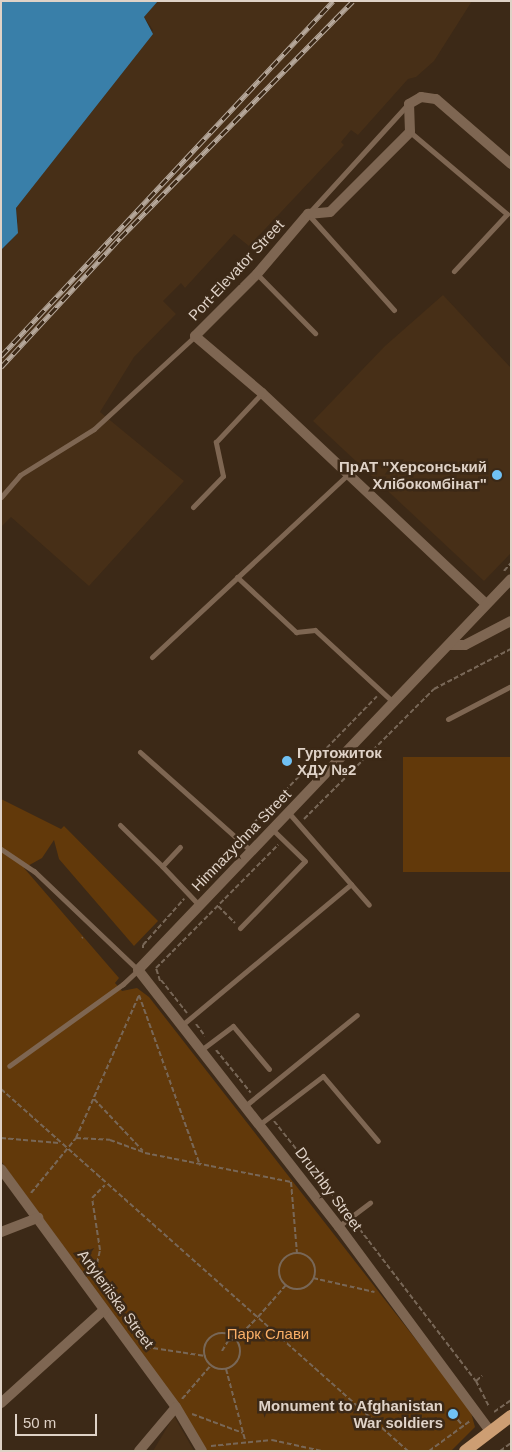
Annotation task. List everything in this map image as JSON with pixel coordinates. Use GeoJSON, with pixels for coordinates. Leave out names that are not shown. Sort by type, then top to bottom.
{"type":"FeatureCollection","features":[{"type":"Feature","properties":{"kind":"main road"},"geometry":{"type":"LineString","coordinates":[[466,1451],[511,1416]]}},
{"type":"Feature","properties":{"kind":"street"},"geometry":{"type":"LineString","coordinates":[[308,214],[330,212],[410,132],[409,104],[421,97],[436,99],[511,164]]}},
{"type":"Feature","properties":{"kind":"street","name":"Port-Elevator Street"},"geometry":{"type":"LineString","coordinates":[[308,214],[257,274],[195,336],[262,393],[486,604]]}},
{"type":"Feature","properties":{"kind":"street","name":"Himnazychna Street"},"geometry":{"type":"LineString","coordinates":[[138,970],[511,579]]}},
{"type":"Feature","properties":{"kind":"street"},"geometry":{"type":"LineString","coordinates":[[449,645],[465,645],[511,621]]}},
{"type":"Feature","properties":{"kind":"street","name":"Druzhby Street"},"geometry":{"type":"LineString","coordinates":[[138,970],[339,1227],[490,1431]]}},
{"type":"Feature","properties":{"kind":"street","name":"Artyleriiska Street"},"geometry":{"type":"LineString","coordinates":[[1,1169],[176,1407],[204,1449]]}},
{"type":"Feature","properties":{"kind":"street"},"geometry":{"type":"LineString","coordinates":[[1,1232],[38,1218]]}},
{"type":"Feature","properties":{"kind":"street"},"geometry":{"type":"LineString","coordinates":[[1,1403],[104,1310]]}},
{"type":"Feature","properties":{"kind":"street"},"geometry":{"type":"LineString","coordinates":[[139,1451],[176,1407]]}},
{"type":"Feature","properties":{"kind":"lane"},"geometry":{"type":"LineString","coordinates":[[394,310],[308,214],[409,104]]}},
{"type":"Feature","properties":{"kind":"lane"},"geometry":{"type":"LineString","coordinates":[[410,132],[507,214],[454,271]]}},
{"type":"Feature","properties":{"kind":"lane"},"geometry":{"type":"LineString","coordinates":[[257,274],[316,333]]}},
{"type":"Feature","properties":{"kind":"lane"},"geometry":{"type":"LineString","coordinates":[[1,497],[20,475],[94,429],[195,336]]}},
{"type":"Feature","properties":{"kind":"lane"},"geometry":{"type":"LineString","coordinates":[[194,507],[223,476],[216,442],[262,393]]}},
{"type":"Feature","properties":{"kind":"lane"},"geometry":{"type":"LineString","coordinates":[[152,657],[348,474]]}},
{"type":"Feature","properties":{"kind":"lane"},"geometry":{"type":"LineString","coordinates":[[237,577],[296,632],[315,630],[393,703]]}},
{"type":"Feature","properties":{"kind":"lane"},"geometry":{"type":"LineString","coordinates":[[448,719],[511,686]]}},
{"type":"Feature","properties":{"kind":"lane"},"geometry":{"type":"LineString","coordinates":[[140,752],[251,851]]}},
{"type":"Feature","properties":{"kind":"lane"},"geometry":{"type":"LineString","coordinates":[[288,812],[369,905]]}},
{"type":"Feature","properties":{"kind":"lane"},"geometry":{"type":"LineString","coordinates":[[120,825],[200,905]]}},
{"type":"Feature","properties":{"kind":"lane"},"geometry":{"type":"LineString","coordinates":[[240,928],[305,861],[272,829]]}},
{"type":"Feature","properties":{"kind":"lane"},"geometry":{"type":"LineString","coordinates":[[162,866],[180,847]]}},
{"type":"Feature","properties":{"kind":"lane"},"geometry":{"type":"LineString","coordinates":[[1,848],[34,871],[138,970],[123,984],[9,1066]]}},
{"type":"Feature","properties":{"kind":"lane"},"geometry":{"type":"LineString","coordinates":[[182,1025],[351,884]]}},
{"type":"Feature","properties":{"kind":"lane"},"geometry":{"type":"LineString","coordinates":[[246,1106],[357,1015]]}},
{"type":"Feature","properties":{"kind":"lane"},"geometry":{"type":"LineString","coordinates":[[202,1050],[233,1026],[269,1069]]}},
{"type":"Feature","properties":{"kind":"lane"},"geometry":{"type":"LineString","coordinates":[[260,1124],[323,1076],[378,1142]]}},
{"type":"Feature","properties":{"kind":"lane"},"geometry":{"type":"LineString","coordinates":[[339,1227],[370,1203]]}},
{"type":"Feature","properties":{"kind":"path"},"geometry":{"type":"LineString","coordinates":[[498,577],[511,563]]}},
{"type":"Feature","properties":{"kind":"path"},"geometry":{"type":"LineString","coordinates":[[434,688],[511,649]]}},
{"type":"Feature","properties":{"kind":"path"},"geometry":{"type":"LineString","coordinates":[[144,950],[142,945],[238,839],[378,696],[385,695]]}},
{"type":"Feature","properties":{"kind":"path"},"geometry":{"type":"LineString","coordinates":[[218,906],[240,928]]}},
{"type":"Feature","properties":{"kind":"path"},"geometry":{"type":"LineString","coordinates":[[161,980],[255,1098]]}},
{"type":"Feature","properties":{"kind":"path"},"geometry":{"type":"LineString","coordinates":[[139,995],[145,994]]}},
{"type":"Feature","properties":{"kind":"path"},"geometry":{"type":"LineString","coordinates":[[25,1200],[76,1138],[139,995]]}},
{"type":"Feature","properties":{"kind":"path"},"geometry":{"type":"LineString","coordinates":[[139,995],[200,1165]]}},
{"type":"Feature","properties":{"kind":"path"},"geometry":{"type":"LineString","coordinates":[[1,1089],[66,1149],[406,1450]]}},
{"type":"Feature","properties":{"kind":"path"},"geometry":{"type":"LineString","coordinates":[[94,1099],[145,1153]]}},
{"type":"Feature","properties":{"kind":"path"},"geometry":{"type":"LineString","coordinates":[[270,1117],[476,1381],[489,1407]]}},
{"type":"Feature","properties":{"kind":"path"},"geometry":{"type":"LineString","coordinates":[[1,1138],[60,1143]]}},
{"type":"Feature","properties":{"kind":"path"},"geometry":{"type":"LineString","coordinates":[[76,1138],[110,1140],[145,1153],[291,1182],[297,1253]]}},
{"type":"Feature","properties":{"kind":"path"},"geometry":{"type":"LineString","coordinates":[[91,1290],[100,1250],[92,1198],[106,1184]]}},
{"type":"Feature","properties":{"kind":"path"},"geometry":{"type":"LineString","coordinates":[[297,1253],[312,1261],[313,1278],[300,1289],[286,1285],[280,1278],[279,1267],[286,1257],[297,1253]]}},
{"type":"Feature","properties":{"kind":"path"},"geometry":{"type":"LineString","coordinates":[[313,1278],[376,1293]]}},
{"type":"Feature","properties":{"kind":"path"},"geometry":{"type":"LineString","coordinates":[[222,1351],[228,1341],[236,1339],[286,1285]]}},
{"type":"Feature","properties":{"kind":"path"},"geometry":{"type":"LineString","coordinates":[[222,1333],[236,1339],[240,1346],[239,1358],[226,1369],[211,1365],[205,1356],[205,1347],[211,1337],[222,1333]]}},
{"type":"Feature","properties":{"kind":"path"},"geometry":{"type":"LineString","coordinates":[[130,1345],[205,1356]]}},
{"type":"Feature","properties":{"kind":"path"},"geometry":{"type":"LineString","coordinates":[[211,1365],[176,1407],[243,1433]]}},
{"type":"Feature","properties":{"kind":"path"},"geometry":{"type":"LineString","coordinates":[[226,1369],[245,1440]]}},
{"type":"Feature","properties":{"kind":"path"},"geometry":{"type":"LineString","coordinates":[[476,1381],[482,1376]]}},
{"type":"Feature","properties":{"kind":"path"},"geometry":{"type":"LineString","coordinates":[[494,1412],[511,1400]]}},
{"type":"Feature","properties":{"kind":"path"},"geometry":{"type":"LineString","coordinates":[[453,1414],[463,1426]]}},
{"type":"Feature","properties":{"kind":"path"},"geometry":{"type":"LineString","coordinates":[[429,1451],[472,1420]]}},
{"type":"Feature","properties":{"kind":"path"},"geometry":{"type":"LineString","coordinates":[[204,1449],[245,1440],[272,1440],[322,1451]]}},
{"type":"Feature","properties":{"kind":"path"},"geometry":{"type":"LineString","coordinates":[[500,1451],[511,1443]]}},
{"type":"Feature","properties":{"kind":"shaded area"},"geometry":{"type":"Polygon","coordinates":[[[158,1],[472,1],[434,61],[416,77],[408,79],[358,135],[351,130],[341,142],[344,145],[249,246],[234,234],[185,288],[181,283],[163,301],[176,314],[134,357],[100,412],[184,481],[89,586],[11,517],[1,527],[1,250],[10,242],[18,222],[16,208],[153,30],[144,17],[158,1]]]}},
{"type":"Feature","properties":{"kind":"shaded area"},"geometry":{"type":"Polygon","coordinates":[[[443,295],[511,368],[511,553],[484,581],[313,421],[385,346],[443,295]]]}},
{"type":"Feature","properties":{"kind":"shaded area"},"geometry":{"type":"Polygon","coordinates":[[[174,1416],[194,1451],[153,1451],[174,1416]]]}},
{"type":"Feature","properties":{"kind":"green space"},"geometry":{"type":"Polygon","coordinates":[[[403,757],[511,757],[511,872],[403,872],[403,757]]]}},
{"type":"Feature","properties":{"kind":"green space","name":"Парк Слави"},"geometry":{"type":"Polygon","coordinates":[[[1,799],[61,829],[64,826],[158,921],[134,946],[59,859],[54,840],[42,858],[24,868],[119,978],[115,983],[122,991],[137,988],[149,997],[470,1409],[475,1427],[451,1451],[207,1451],[178,1404],[1,1161],[1,799]]]}},
{"type":"Feature","properties":{"kind":"water"},"geometry":{"type":"Polygon","coordinates":[[[1,1],[158,1],[144,17],[153,34],[16,208],[18,233],[1,250],[1,1]]]}},
{"type":"Feature","properties":{"kind":"railway"},"geometry":{"type":"LineString","coordinates":[[1,356],[333,1]]}},
{"type":"Feature","properties":{"kind":"railway"},"geometry":{"type":"LineString","coordinates":[[1,367],[120,238],[353,1]]}},
{"type":"Feature","properties":{"kind":"place","name":"ПрАТ \"Херсонський Хлібокомбінат\""},"geometry":{"type":"Point","coordinates":[497,475]}},
{"type":"Feature","properties":{"kind":"place","name":"Гуртожиток ХДУ №2"},"geometry":{"type":"Point","coordinates":[287,761]}},
{"type":"Feature","properties":{"kind":"place","name":"Monument to Afghanistan War soldiers"},"geometry":{"type":"Point","coordinates":[453,1414]}}]}
